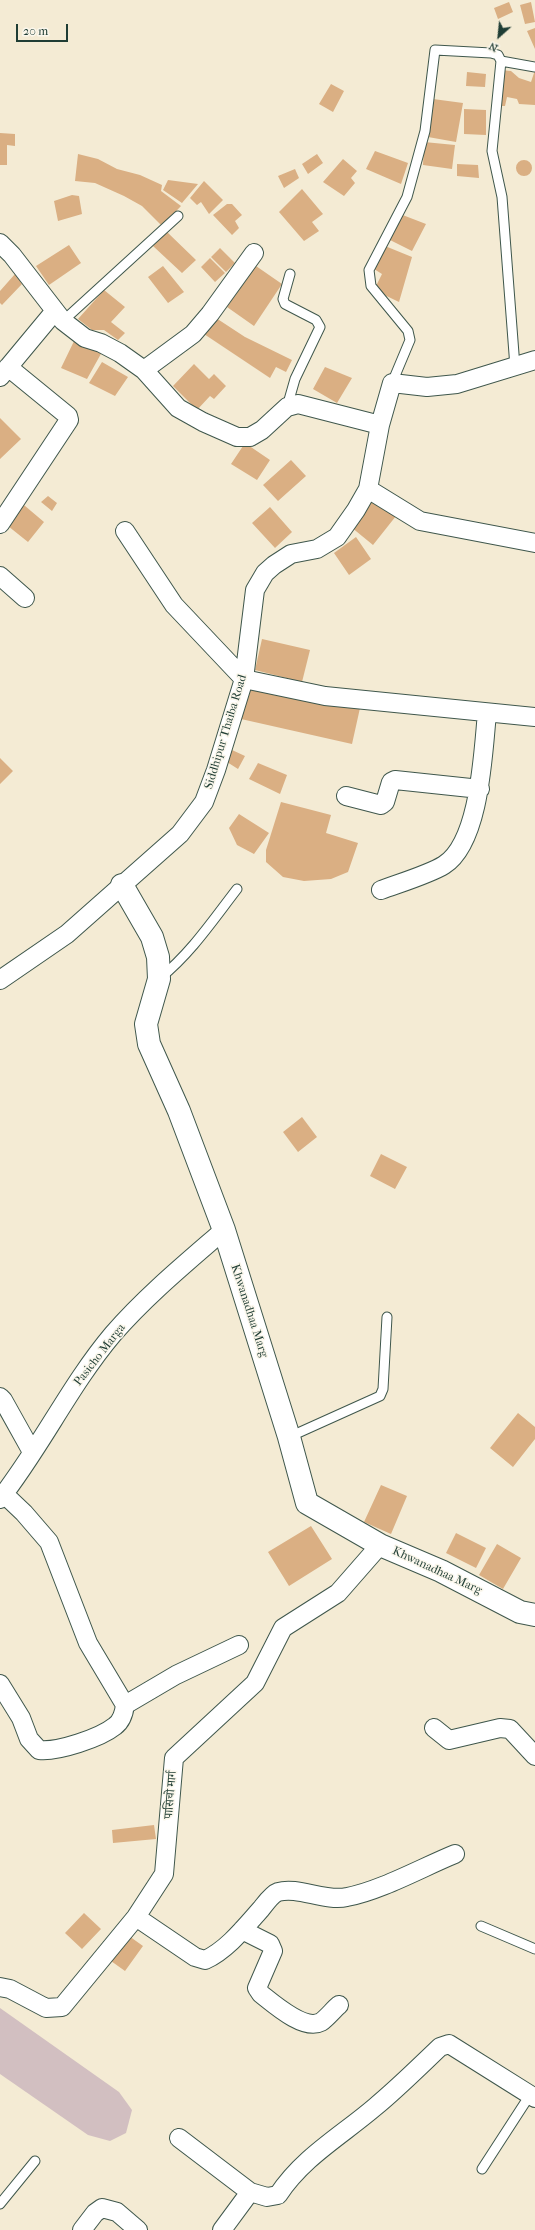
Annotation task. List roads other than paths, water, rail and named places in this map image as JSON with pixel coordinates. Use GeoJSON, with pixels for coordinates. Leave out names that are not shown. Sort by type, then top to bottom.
{"type":"FeatureCollection","features":[{"type":"Feature","properties":{"kind":"street"},"geometry":{"type":"LineString","coordinates":[[0,243],[17,261],[58,316],[85,338],[101,343],[120,353],[144,370],[178,408],[203,422],[237,437],[250,437],[262,430],[287,407],[298,404],[380,425]]}},
{"type":"Feature","properties":{"kind":"street"},"geometry":{"type":"LineString","coordinates":[[144,370],[193,334],[210,314],[254,253]]}},
{"type":"Feature","properties":{"kind":"street"},"geometry":{"type":"LineString","coordinates":[[0,524],[70,420],[68,416],[4,372],[58,316]]}},
{"type":"Feature","properties":{"kind":"street"},"geometry":{"type":"LineString","coordinates":[[392,383],[427,387],[457,384],[535,360]]}},
{"type":"Feature","properties":{"kind":"street","name":"Siddhipur Thaiba Road"},"geometry":{"type":"LineString","coordinates":[[0,980],[67,934],[180,834],[204,802],[216,770],[244,679],[255,590],[265,573],[291,554],[317,549],[337,537],[356,510],[368,490],[380,425],[392,383]]}},
{"type":"Feature","properties":{"kind":"street"},"geometry":{"type":"LineString","coordinates":[[368,490],[420,521],[535,543]]}},
{"type":"Feature","properties":{"kind":"street"},"geometry":{"type":"LineString","coordinates":[[125,531],[174,605],[244,679],[325,696],[535,717]]}},
{"type":"Feature","properties":{"kind":"street"},"geometry":{"type":"LineString","coordinates":[[0,576],[25,598]]}},
{"type":"Feature","properties":{"kind":"street"},"geometry":{"type":"LineString","coordinates":[[381,890],[444,865],[464,842],[480,789],[487,713]]}},
{"type":"Feature","properties":{"kind":"street"},"geometry":{"type":"LineString","coordinates":[[346,796],[381,805],[385,802],[391,782],[395,780],[480,789]]}},
{"type":"Feature","properties":{"kind":"street","name":"Khwanadhaa Marg"},"geometry":{"type":"LineString","coordinates":[[122,885],[152,937],[158,957],[159,979],[146,1024],[148,1044],[179,1111],[224,1230],[289,1437],[307,1503],[380,1545],[442,1571],[520,1612],[535,1615]]}},
{"type":"Feature","properties":{"kind":"street","name":"Pasicho Marga"},"geometry":{"type":"LineString","coordinates":[[2,1497],[56,1418],[86,1369],[113,1334],[168,1279],[224,1230]]}},
{"type":"Feature","properties":{"kind":"street"},"geometry":{"type":"LineString","coordinates":[[0,1397],[32,1452]]}},
{"type":"Feature","properties":{"kind":"street"},"geometry":{"type":"LineString","coordinates":[[0,1684],[21,1718],[29,1739],[39,1750],[51,1751],[91,1737],[116,1726],[123,1716],[125,1705],[88,1643],[49,1542],[24,1513],[2,1497]]}},
{"type":"Feature","properties":{"kind":"street","name":"पासिचो मार्ग"},"geometry":{"type":"LineString","coordinates":[[0,1987],[10,1989],[46,2008],[62,2007],[136,1917],[164,1874],[174,1758],[255,1683],[283,1628],[338,1592],[380,1545]]}},
{"type":"Feature","properties":{"kind":"street"},"geometry":{"type":"LineString","coordinates":[[125,1705],[176,1674],[239,1645]]}},
{"type":"Feature","properties":{"kind":"street"},"geometry":{"type":"LineString","coordinates":[[434,1728],[449,1740],[500,1728],[510,1729],[535,1756]]}},
{"type":"Feature","properties":{"kind":"street"},"geometry":{"type":"LineString","coordinates":[[136,1917],[195,1956],[205,1960],[212,1957],[242,1930],[277,1892],[289,1891],[332,1898],[347,1897],[370,1890],[455,1854]]}},
{"type":"Feature","properties":{"kind":"street"},"geometry":{"type":"LineString","coordinates":[[242,1930],[270,1944],[273,1951],[259,1980],[257,1988],[261,1994],[303,2023],[313,2025],[322,2021],[339,2005]]}},
{"type":"Feature","properties":{"kind":"street"},"geometry":{"type":"LineString","coordinates":[[178,2138],[250,2192],[267,2197],[278,2195],[287,2180],[326,2143],[374,2108],[440,2047],[449,2044],[532,2096]]}},
{"type":"Feature","properties":{"kind":"street"},"geometry":{"type":"LineString","coordinates":[[222,2230],[250,2192]]}},
{"type":"Feature","properties":{"kind":"street"},"geometry":{"type":"LineString","coordinates":[[82,2230],[94,2213],[102,2208],[117,2212],[138,2230]]}},
{"type":"Feature","properties":{"kind":"lane"},"geometry":{"type":"LineString","coordinates":[[392,383],[410,340],[408,331],[371,286],[369,270],[407,197],[424,131],[435,50],[491,53],[498,55],[501,62],[492,151],[502,197],[515,367]]}},
{"type":"Feature","properties":{"kind":"lane"},"geometry":{"type":"LineString","coordinates":[[501,62],[535,67]]}},
{"type":"Feature","properties":{"kind":"lane"},"geometry":{"type":"LineString","coordinates":[[58,316],[178,216]]}},
{"type":"Feature","properties":{"kind":"lane"},"geometry":{"type":"LineString","coordinates":[[287,407],[295,379],[320,327],[316,320],[285,304],[283,299],[290,274]]}},
{"type":"Feature","properties":{"kind":"lane"},"geometry":{"type":"LineString","coordinates":[[159,979],[176,966],[188,952],[237,888]]}},
{"type":"Feature","properties":{"kind":"lane"},"geometry":{"type":"LineString","coordinates":[[289,1437],[380,1396],[383,1389],[387,1317]]}},
{"type":"Feature","properties":{"kind":"lane"},"geometry":{"type":"LineString","coordinates":[[480,1926],[535,1949]]}},
{"type":"Feature","properties":{"kind":"lane"},"geometry":{"type":"LineString","coordinates":[[482,2170],[532,2096]]}},
{"type":"Feature","properties":{"kind":"lane"},"geometry":{"type":"LineString","coordinates":[[0,2204],[35,2160]]}}]}
